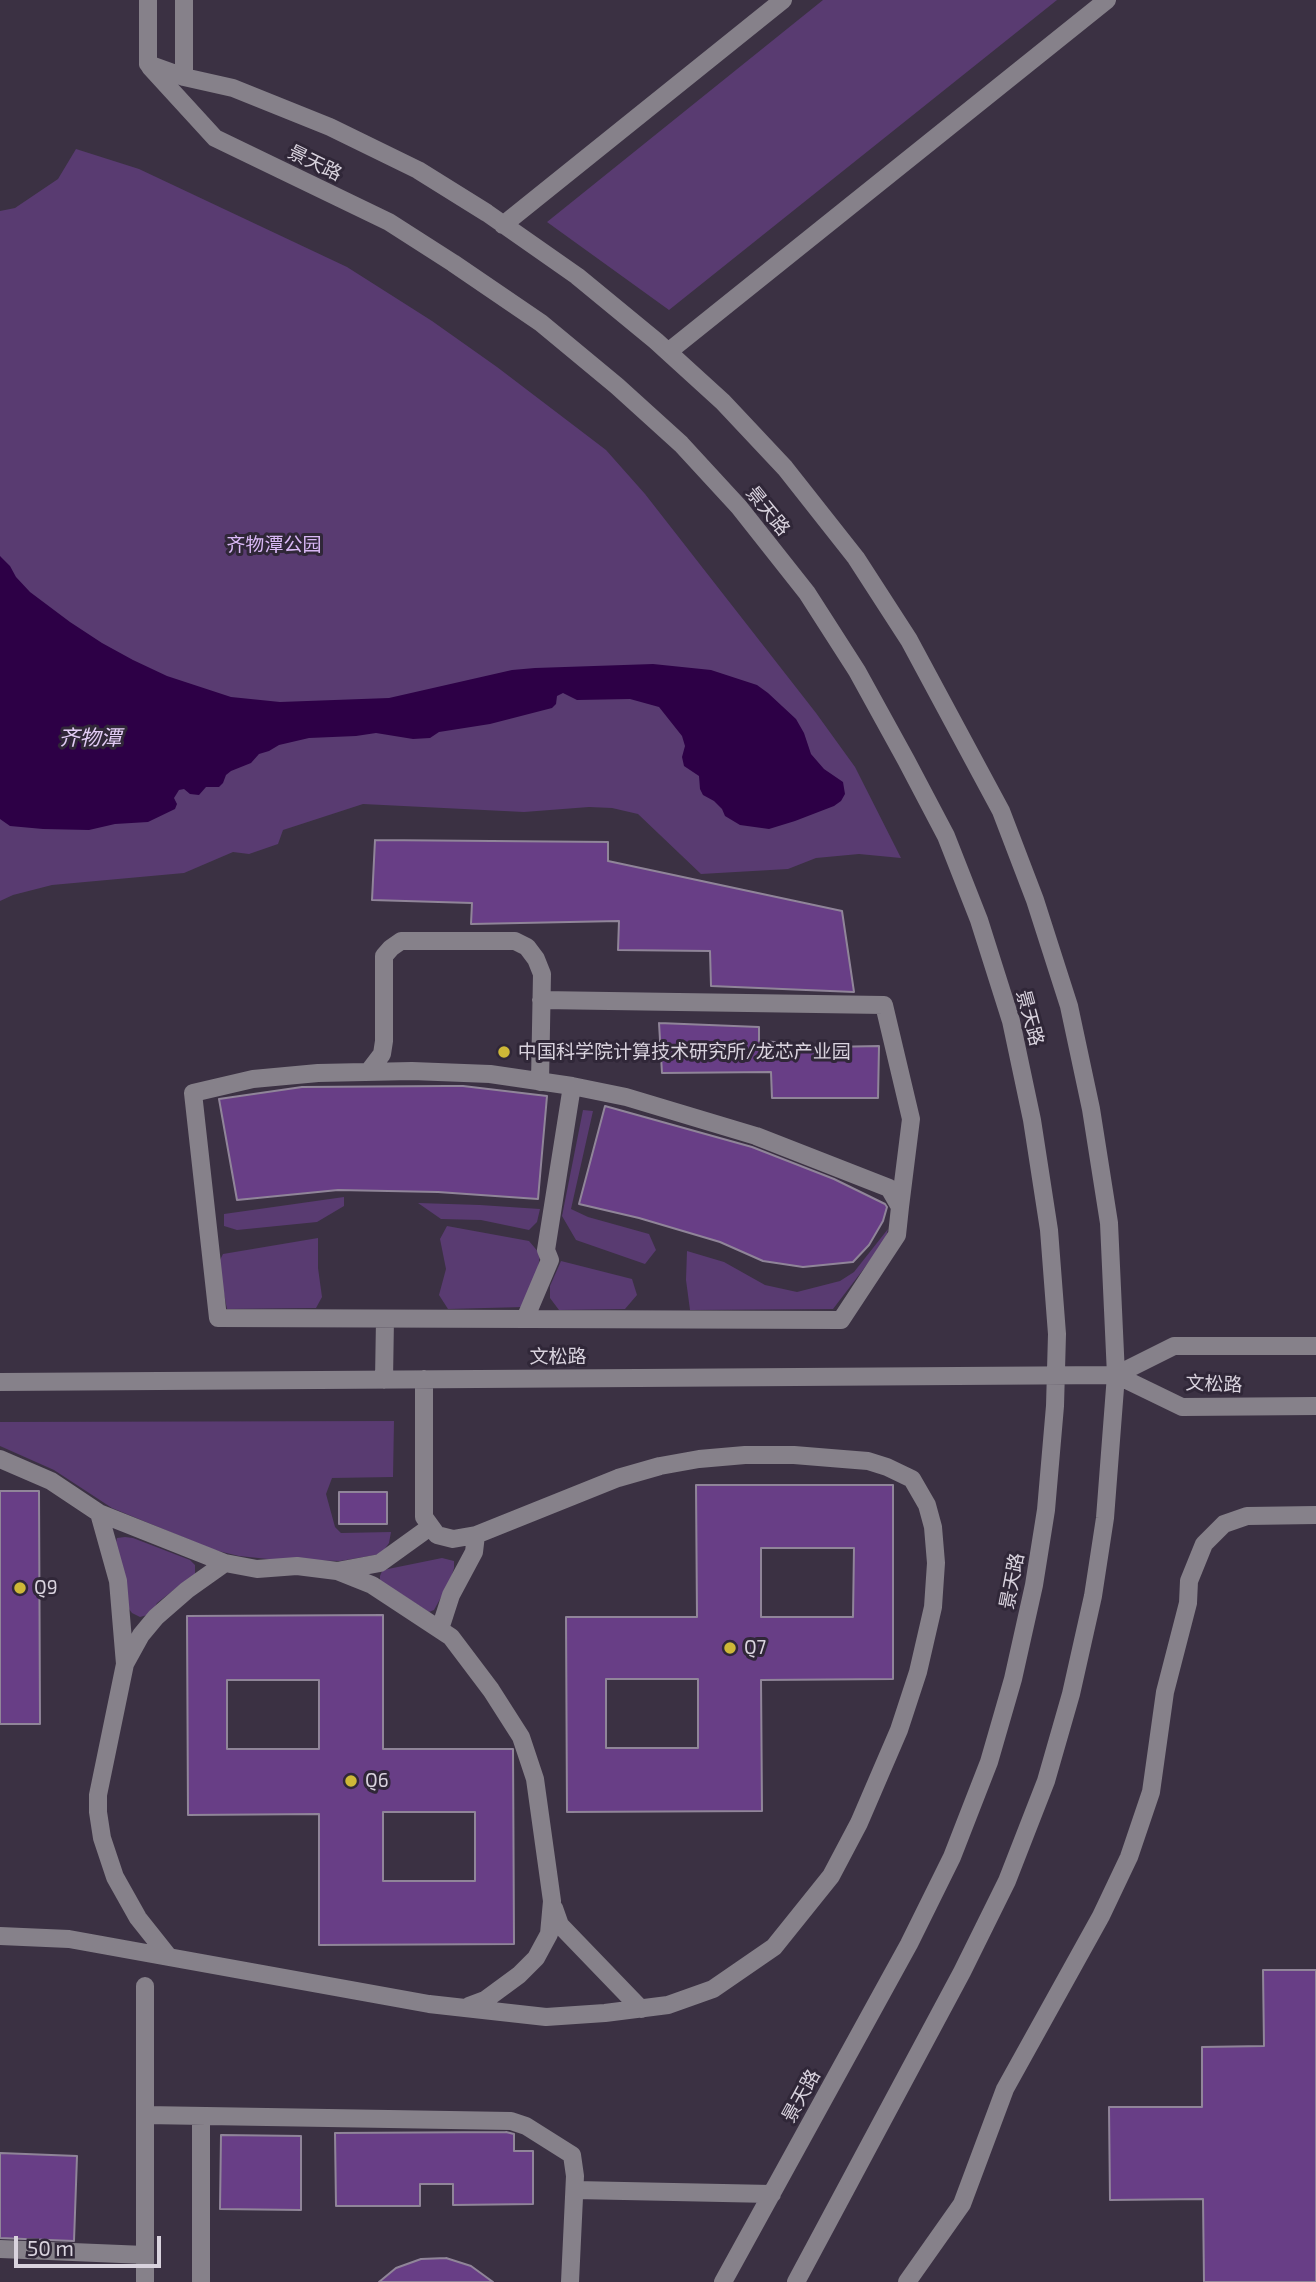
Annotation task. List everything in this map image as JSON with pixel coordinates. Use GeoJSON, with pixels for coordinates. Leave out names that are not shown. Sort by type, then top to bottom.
{"type":"FeatureCollection","features":[{"type":"Feature","properties":{"kind":"street"},"geometry":{"type":"LineString","coordinates":[[148,0],[148,64]]}},
{"type":"Feature","properties":{"kind":"street"},"geometry":{"type":"LineString","coordinates":[[184,0],[184,77]]}},
{"type":"Feature","properties":{"kind":"street"},"geometry":{"type":"LineString","coordinates":[[503,225],[783,0]]}},
{"type":"Feature","properties":{"kind":"street"},"geometry":{"type":"LineString","coordinates":[[668,352],[1108,0]]}},
{"type":"Feature","properties":{"kind":"street","name":"景天路"},"geometry":{"type":"LineString","coordinates":[[148,64],[184,77],[233,88],[330,127],[418,170],[577,276],[723,402],[785,468],[856,558],[909,640],[1001,811],[1035,900],[1069,1006],[1109,1223],[1116,1375],[1105,1518],[1093,1596],[1071,1694],[1046,1781],[1007,1881],[962,1972],[796,2282]]}},
{"type":"Feature","properties":{"kind":"street","name":"景天路"},"geometry":{"type":"LineString","coordinates":[[148,64],[215,138],[389,222],[541,323],[681,444],[739,507],[807,593],[857,671],[946,836],[979,920],[1011,1020],[1049,1230],[1057,1334],[1046,1510],[1034,1585],[1013,1679],[989,1762],[952,1857],[909,1944],[723,2282]]}},
{"type":"Feature","properties":{"kind":"street"},"geometry":{"type":"LineString","coordinates":[[369,1072],[382,1054],[384,956],[391,948],[401,941],[515,941],[527,947],[542,974],[540,1082]]}},
{"type":"Feature","properties":{"kind":"street"},"geometry":{"type":"LineString","coordinates":[[541,1000],[884,1005],[911,1119],[897,1235],[841,1320],[218,1318],[193,1093],[253,1079],[318,1073],[412,1070],[490,1074],[572,1086],[626,1097],[756,1136],[889,1188],[900,1207]]}},
{"type":"Feature","properties":{"kind":"street"},"geometry":{"type":"LineString","coordinates":[[525,1319],[550,1261],[546,1250],[572,1086]]}},
{"type":"Feature","properties":{"kind":"street"},"geometry":{"type":"LineString","coordinates":[[384,1380],[385,1319]]}},
{"type":"Feature","properties":{"kind":"street","name":"文松路"},"geometry":{"type":"LineString","coordinates":[[1116,1375],[1174,1346],[1316,1346]]}},
{"type":"Feature","properties":{"kind":"street","name":"文松路"},"geometry":{"type":"LineString","coordinates":[[0,1382],[1116,1375],[1182,1407],[1316,1406]]}},
{"type":"Feature","properties":{"kind":"street"},"geometry":{"type":"LineString","coordinates":[[0,1936],[69,1939],[429,2004],[546,2017],[668,2005],[713,1989],[774,1947],[831,1876],[859,1823],[899,1730],[918,1672],[933,1607],[936,1546],[927,1505],[912,1479],[902,1472],[868,1461],[844,1458],[745,1455],[673,1464],[618,1478],[476,1535],[453,1539],[437,1535],[424,1517],[424,1379]]}},
{"type":"Feature","properties":{"kind":"street"},"geometry":{"type":"LineString","coordinates":[[0,1459],[51,1481],[99,1513],[225,1563],[257,1569],[297,1566],[337,1571],[372,1585],[451,1637],[491,1690],[521,1737],[535,1779],[552,1901],[560,1925],[641,2009]]}},
{"type":"Feature","properties":{"kind":"street"},"geometry":{"type":"LineString","coordinates":[[99,1513],[118,1581],[125,1664],[98,1795],[102,1838],[115,1877],[138,1918],[169,1957]]}},
{"type":"Feature","properties":{"kind":"street"},"geometry":{"type":"LineString","coordinates":[[907,2282],[962,2204],[1004,2089],[1101,1916],[1129,1857],[1151,1792],[1165,1692],[1188,1603],[1189,1581],[1204,1544],[1224,1524],[1247,1516],[1316,1515]]}},
{"type":"Feature","properties":{"kind":"street"},"geometry":{"type":"LineString","coordinates":[[337,1571],[380,1563],[429,1527]]}},
{"type":"Feature","properties":{"kind":"street"},"geometry":{"type":"LineString","coordinates":[[440,1629],[451,1595],[474,1552],[476,1535]]}},
{"type":"Feature","properties":{"kind":"street"},"geometry":{"type":"LineString","coordinates":[[125,1664],[141,1635],[156,1617],[187,1590],[225,1563]]}},
{"type":"Feature","properties":{"kind":"street"},"geometry":{"type":"LineString","coordinates":[[466,2008],[485,2000],[519,1975],[536,1958],[549,1934],[552,1901]]}},
{"type":"Feature","properties":{"kind":"street"},"geometry":{"type":"LineString","coordinates":[[145,1986],[145,2282]]}},
{"type":"Feature","properties":{"kind":"street"},"geometry":{"type":"LineString","coordinates":[[145,2115],[511,2121],[526,2126],[572,2155],[575,2190],[570,2282]]}},
{"type":"Feature","properties":{"kind":"street"},"geometry":{"type":"LineString","coordinates":[[201,2116],[201,2282]]}},
{"type":"Feature","properties":{"kind":"street"},"geometry":{"type":"LineString","coordinates":[[575,2190],[772,2194]]}},
{"type":"Feature","properties":{"kind":"street"},"geometry":{"type":"LineString","coordinates":[[0,2249],[145,2255]]}},
{"type":"Feature","properties":{"kind":"green space"},"geometry":{"type":"Polygon","coordinates":[[[823,0],[1057,0],[669,310],[547,222],[823,0]]]}},
{"type":"Feature","properties":{"kind":"green space","name":"齐物潭公园"},"geometry":{"type":"Polygon","coordinates":[[[76,149],[139,169],[347,267],[432,321],[606,450],[645,494],[816,713],[855,767],[901,858],[859,854],[816,858],[788,869],[701,874],[638,814],[612,808],[524,812],[363,804],[283,830],[278,844],[249,854],[233,852],[184,873],[52,885],[0,901],[0,211],[15,208],[58,179],[76,149]]]}},
{"type":"Feature","properties":{"kind":"green space"},"geometry":{"type":"Polygon","coordinates":[[[583,1110],[593,1111],[571,1209],[588,1217],[649,1234],[656,1250],[645,1264],[576,1240],[562,1216],[583,1110]]]}},
{"type":"Feature","properties":{"kind":"green space"},"geometry":{"type":"Polygon","coordinates":[[[344,1197],[344,1206],[317,1222],[237,1230],[224,1226],[224,1214],[344,1197]]]}},
{"type":"Feature","properties":{"kind":"green space"},"geometry":{"type":"Polygon","coordinates":[[[418,1203],[540,1209],[537,1222],[529,1230],[481,1220],[441,1219],[418,1203]]]}},
{"type":"Feature","properties":{"kind":"green space"},"geometry":{"type":"Polygon","coordinates":[[[447,1226],[529,1241],[540,1254],[535,1291],[524,1307],[448,1309],[439,1295],[446,1269],[440,1239],[447,1226]]]}},
{"type":"Feature","properties":{"kind":"green space"},"geometry":{"type":"Polygon","coordinates":[[[888,1229],[885,1241],[833,1309],[690,1310],[686,1280],[687,1251],[724,1262],[765,1285],[797,1292],[840,1281],[854,1272],[888,1229]]]}},
{"type":"Feature","properties":{"kind":"green space"},"geometry":{"type":"Polygon","coordinates":[[[318,1238],[322,1297],[316,1308],[227,1309],[218,1264],[223,1254],[318,1238]]]}},
{"type":"Feature","properties":{"kind":"green space"},"geometry":{"type":"Polygon","coordinates":[[[561,1261],[632,1279],[637,1295],[625,1309],[559,1310],[550,1298],[550,1286],[561,1261]]]}},
{"type":"Feature","properties":{"kind":"green space"},"geometry":{"type":"Polygon","coordinates":[[[394,1421],[393,1477],[332,1478],[326,1494],[335,1527],[341,1533],[391,1532],[389,1543],[381,1554],[340,1561],[268,1559],[214,1550],[112,1508],[54,1470],[0,1446],[0,1422],[394,1421]]]}},
{"type":"Feature","properties":{"kind":"green space"},"geometry":{"type":"Polygon","coordinates":[[[125,1537],[190,1560],[195,1565],[195,1577],[157,1603],[151,1614],[140,1617],[129,1609],[115,1546],[117,1538],[125,1537]]]}},
{"type":"Feature","properties":{"kind":"green space"},"geometry":{"type":"Polygon","coordinates":[[[442,1558],[454,1561],[454,1568],[434,1610],[429,1612],[380,1581],[382,1571],[442,1558]]]}},
{"type":"Feature","properties":{"kind":"water","name":"齐物潭"},"geometry":{"type":"Polygon","coordinates":[[[0,556],[30,592],[102,643],[167,676],[231,697],[280,702],[389,698],[512,670],[535,668],[653,664],[711,670],[757,685],[768,693],[796,719],[811,754],[824,769],[843,782],[845,794],[834,806],[769,829],[740,825],[725,816],[714,801],[703,795],[699,776],[684,766],[682,757],[685,746],[682,736],[659,707],[630,699],[577,700],[563,693],[557,696],[556,704],[552,708],[490,724],[439,732],[430,738],[413,739],[376,733],[309,738],[279,745],[259,754],[251,763],[231,771],[219,787],[206,787],[199,795],[190,794],[184,789],[179,790],[174,798],[177,804],[175,809],[148,822],[115,824],[89,830],[10,826],[0,819],[0,556]]]}},
{"type":"Feature","properties":{"kind":"building"},"geometry":{"type":"Polygon","coordinates":[[[375,840],[608,842],[608,861],[842,911],[854,992],[711,986],[710,951],[618,950],[619,921],[471,924],[472,903],[372,900],[375,840]]]}},
{"type":"Feature","properties":{"kind":"building"},"geometry":{"type":"Polygon","coordinates":[[[659,1023],[759,1027],[759,1041],[775,1042],[776,1048],[879,1046],[878,1098],[772,1098],[771,1072],[662,1073],[659,1023]]]}},
{"type":"Feature","properties":{"kind":"building"},"geometry":{"type":"Polygon","coordinates":[[[463,1086],[547,1096],[538,1199],[438,1192],[338,1190],[237,1200],[219,1099],[302,1087],[463,1086]]]}},
{"type":"Feature","properties":{"kind":"building"},"geometry":{"type":"Polygon","coordinates":[[[605,1106],[752,1147],[834,1179],[885,1204],[887,1207],[883,1221],[869,1245],[853,1262],[803,1267],[763,1261],[720,1242],[579,1204],[605,1106]]]}},
{"type":"Feature","properties":{"kind":"building","name":"Q7"},"geometry":{"type":"Polygon","coordinates":[[[696,1485],[893,1485],[893,1679],[761,1680],[762,1811],[567,1812],[566,1617],[697,1617],[696,1485]],[[761,1548],[761,1617],[853,1617],[854,1548],[761,1548]],[[606,1679],[606,1748],[698,1748],[698,1679],[606,1679]]]}},
{"type":"Feature","properties":{"kind":"building","name":"Q9"},"geometry":{"type":"Polygon","coordinates":[[[0,1491],[39,1491],[40,1724],[0,1724],[0,1491]]]}},
{"type":"Feature","properties":{"kind":"building"},"geometry":{"type":"Polygon","coordinates":[[[339,1492],[387,1492],[387,1524],[339,1524],[339,1492]]]}},
{"type":"Feature","properties":{"kind":"building","name":"Q6"},"geometry":{"type":"Polygon","coordinates":[[[383,1615],[383,1749],[513,1749],[514,1944],[319,1945],[319,1814],[188,1815],[187,1616],[383,1615]],[[227,1680],[227,1749],[319,1749],[319,1680],[227,1680]],[[383,1812],[383,1881],[475,1881],[475,1812],[383,1812]]]}},
{"type":"Feature","properties":{"kind":"building"},"geometry":{"type":"Polygon","coordinates":[[[1263,1970],[1316,1970],[1316,2282],[1204,2282],[1203,2199],[1110,2200],[1109,2107],[1202,2107],[1202,2047],[1264,2046],[1263,1970]]]}},
{"type":"Feature","properties":{"kind":"building"},"geometry":{"type":"Polygon","coordinates":[[[335,2133],[514,2134],[514,2151],[533,2151],[533,2204],[453,2205],[453,2184],[420,2184],[420,2206],[336,2206],[335,2133]]]}},
{"type":"Feature","properties":{"kind":"building"},"geometry":{"type":"Polygon","coordinates":[[[221,2135],[301,2136],[301,2210],[220,2209],[221,2135]]]}},
{"type":"Feature","properties":{"kind":"building"},"geometry":{"type":"Polygon","coordinates":[[[0,2153],[77,2156],[74,2241],[0,2238],[0,2153]]]}},
{"type":"Feature","properties":{"kind":"building"},"geometry":{"type":"Polygon","coordinates":[[[446,2258],[471,2266],[493,2282],[379,2282],[396,2268],[421,2259],[446,2258]]]}},
{"type":"Feature","properties":{"kind":"place","name":"中国科学院计算技术研究所/龙芯产业园"},"geometry":{"type":"Point","coordinates":[504,1052]}},
{"type":"Feature","properties":{"kind":"place","name":"Q9"},"geometry":{"type":"Point","coordinates":[20,1588]}},
{"type":"Feature","properties":{"kind":"place","name":"Q7"},"geometry":{"type":"Point","coordinates":[730,1648]}},
{"type":"Feature","properties":{"kind":"place","name":"Q6"},"geometry":{"type":"Point","coordinates":[351,1781]}}]}
